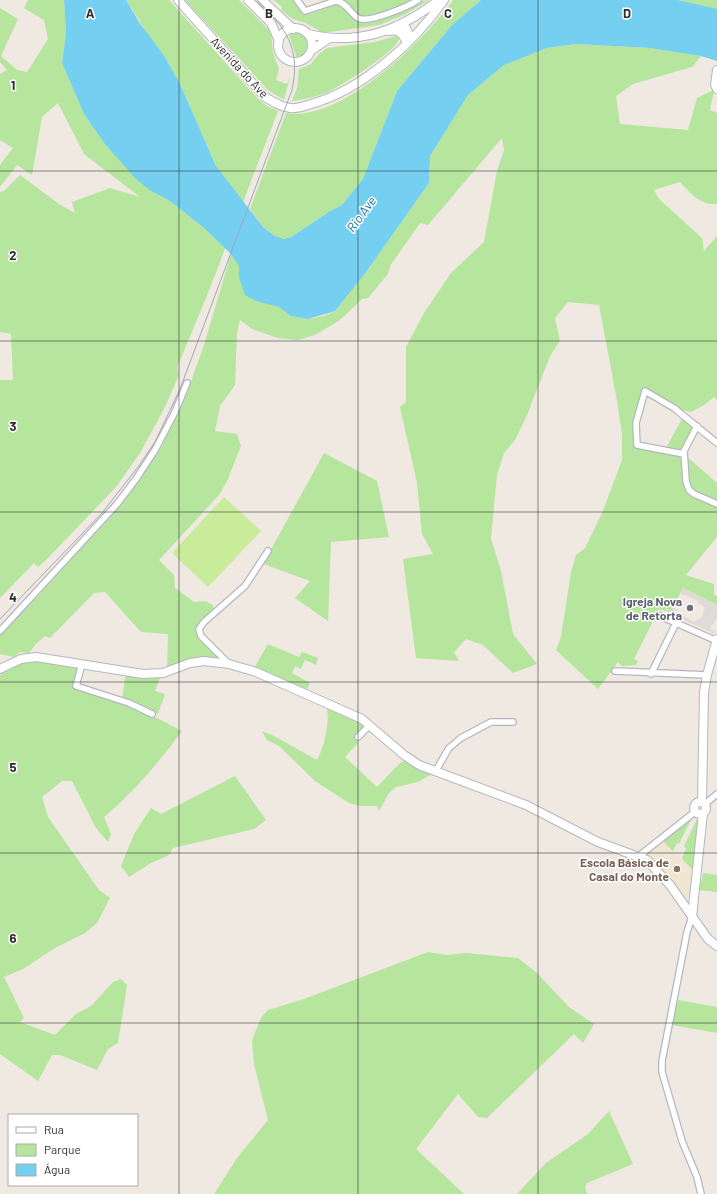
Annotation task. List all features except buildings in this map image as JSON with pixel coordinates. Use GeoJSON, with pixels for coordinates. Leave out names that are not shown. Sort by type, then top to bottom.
{"type":"FeatureCollection","features":[{"type":"Feature","properties":{"kind":"street","name":"Avenida do Ave"},"geometry":{"type":"LineString","coordinates":[[178,0],[265,97],[279,105],[291,108],[318,102],[350,87],[372,72],[409,40],[444,0]]}},
{"type":"Feature","properties":{"kind":"street"},"geometry":{"type":"LineString","coordinates":[[248,0],[271,23],[279,41],[280,52],[287,60],[292,62],[300,62],[305,59],[312,50],[328,39]]}},
{"type":"Feature","properties":{"kind":"street"},"geometry":{"type":"LineString","coordinates":[[262,0],[293,29]]}},
{"type":"Feature","properties":{"kind":"street"},"geometry":{"type":"LineString","coordinates":[[296,0],[305,12],[334,1],[341,2],[358,18],[365,19],[402,9],[418,0]]}},
{"type":"Feature","properties":{"kind":"street"},"geometry":{"type":"LineString","coordinates":[[384,32],[398,26],[439,0]]}},
{"type":"Feature","properties":{"kind":"street"},"geometry":{"type":"LineString","coordinates":[[398,26],[406,28],[409,40]]}},
{"type":"Feature","properties":{"kind":"street"},"geometry":{"type":"LineString","coordinates":[[279,41],[285,32],[293,29],[299,29],[308,34],[328,39],[363,37],[384,32],[398,31],[409,40]]}},
{"type":"Feature","properties":{"kind":"street"},"geometry":{"type":"LineString","coordinates":[[308,34],[311,39],[312,50]]}},
{"type":"Feature","properties":{"kind":"street"},"geometry":{"type":"LineString","coordinates":[[717,70],[715,85],[717,89]]}},
{"type":"Feature","properties":{"kind":"street"},"geometry":{"type":"LineString","coordinates":[[0,631],[117,504],[136,479],[155,450],[175,412],[187,383]]}},
{"type":"Feature","properties":{"kind":"street"},"geometry":{"type":"LineString","coordinates":[[684,454],[637,445],[636,424],[645,391],[674,408],[717,444]]}},
{"type":"Feature","properties":{"kind":"street"},"geometry":{"type":"LineString","coordinates":[[697,426],[684,454],[686,482],[689,490],[694,494],[717,504]]}},
{"type":"Feature","properties":{"kind":"street"},"geometry":{"type":"LineString","coordinates":[[229,664],[201,636],[199,629],[204,622],[245,586],[268,551]]}},
{"type":"Feature","properties":{"kind":"street"},"geometry":{"type":"LineString","coordinates":[[658,616],[717,640],[706,675],[704,692],[704,803]]}},
{"type":"Feature","properties":{"kind":"street"},"geometry":{"type":"LineString","coordinates":[[651,674],[676,623]]}},
{"type":"Feature","properties":{"kind":"street"},"geometry":{"type":"LineString","coordinates":[[0,669],[21,658],[36,657],[144,674],[163,673],[190,663],[204,661],[229,664],[263,675],[362,719],[404,756],[435,772],[526,805],[598,842],[639,856],[654,867],[708,939],[717,946]]}},
{"type":"Feature","properties":{"kind":"street"},"geometry":{"type":"LineString","coordinates":[[82,664],[76,686],[129,703],[152,714]]}},
{"type":"Feature","properties":{"kind":"street"},"geometry":{"type":"LineString","coordinates":[[615,671],[651,674],[706,675]]}},
{"type":"Feature","properties":{"kind":"street"},"geometry":{"type":"LineString","coordinates":[[435,772],[449,748],[461,738],[492,722],[513,722]]}},
{"type":"Feature","properties":{"kind":"street"},"geometry":{"type":"LineString","coordinates":[[358,738],[369,726]]}},
{"type":"Feature","properties":{"kind":"street"},"geometry":{"type":"LineString","coordinates":[[701,1194],[697,1177],[682,1141],[662,1072],[662,1061],[686,932],[692,917],[699,812],[696,804],[704,803],[716,796]]}},
{"type":"Feature","properties":{"kind":"street"},"geometry":{"type":"LineString","coordinates":[[639,856],[699,812]]}},
{"type":"Feature","properties":{"kind":"shaded area"},"geometry":{"type":"Polygon","coordinates":[[[683,588],[717,605],[717,618],[710,629],[715,631],[714,634],[665,611],[666,609],[671,611],[673,607],[677,608],[675,611],[694,622],[702,617],[705,607],[698,603],[698,601],[680,593],[683,588]]]}},
{"type":"Feature","properties":{"kind":"shaded area","name":"Escola Básica de Casal do Monte"},"geometry":{"type":"Polygon","coordinates":[[[662,840],[693,870],[691,896],[687,898],[680,895],[661,869],[648,856],[647,852],[662,840]]]}},
{"type":"Feature","properties":{"kind":"green space"},"geometry":{"type":"Polygon","coordinates":[[[28,0],[64,0],[66,33],[62,63],[84,114],[104,143],[151,191],[170,201],[204,228],[225,248],[177,368],[179,375],[164,409],[140,453],[116,487],[47,559],[38,567],[34,563],[0,598],[0,380],[13,380],[11,334],[0,332],[0,192],[4,191],[20,175],[59,204],[75,213],[72,202],[110,188],[140,197],[84,154],[58,103],[42,117],[32,175],[17,165],[0,187],[0,165],[13,148],[0,140],[0,74],[7,70],[0,62],[0,8],[18,19],[1,56],[17,70],[27,72],[48,39],[44,20],[24,8],[28,0]]]}},
{"type":"Feature","properties":{"kind":"green space"},"geometry":{"type":"Polygon","coordinates":[[[126,0],[169,0],[258,99],[267,106],[278,111],[243,202],[216,166],[180,84],[126,0]]]}},
{"type":"Feature","properties":{"kind":"green space"},"geometry":{"type":"Polygon","coordinates":[[[185,0],[239,0],[271,32],[273,53],[279,69],[276,80],[287,84],[290,77],[284,100],[268,90],[185,0]]]}},
{"type":"Feature","properties":{"kind":"green space"},"geometry":{"type":"Polygon","coordinates":[[[274,0],[294,0],[307,15],[338,4],[342,5],[356,18],[397,13],[425,0],[429,0],[404,15],[379,25],[323,33],[306,23],[293,19],[281,10],[282,7],[274,0]]]}},
{"type":"Feature","properties":{"kind":"green space"},"geometry":{"type":"Polygon","coordinates":[[[345,0],[415,0],[396,9],[361,17],[345,0]]]}},
{"type":"Feature","properties":{"kind":"green space"},"geometry":{"type":"Polygon","coordinates":[[[453,0],[481,0],[452,25],[397,91],[363,179],[342,205],[330,211],[291,237],[284,239],[275,236],[264,228],[250,209],[286,113],[308,113],[331,105],[355,92],[379,76],[422,36],[440,17],[453,0]]]}},
{"type":"Feature","properties":{"kind":"green space"},"geometry":{"type":"Polygon","coordinates":[[[678,0],[717,0],[717,9],[713,9],[678,0]]]}},
{"type":"Feature","properties":{"kind":"green space"},"geometry":{"type":"Polygon","coordinates":[[[296,32],[305,36],[309,48],[305,55],[297,59],[289,35],[296,32]]]}},
{"type":"Feature","properties":{"kind":"green space"},"geometry":{"type":"Polygon","coordinates":[[[396,36],[399,38],[390,51],[345,83],[324,94],[292,101],[297,88],[299,69],[311,64],[319,54],[327,48],[375,42],[396,36]]]}},
{"type":"Feature","properties":{"kind":"green space"},"geometry":{"type":"Polygon","coordinates":[[[576,44],[650,48],[701,56],[692,67],[633,84],[616,96],[620,124],[688,130],[697,98],[713,90],[714,91],[710,110],[717,113],[717,204],[701,201],[680,182],[654,190],[659,199],[702,238],[704,251],[717,236],[717,400],[714,397],[704,405],[691,412],[674,408],[645,392],[636,423],[637,445],[684,454],[689,490],[717,505],[717,537],[686,575],[714,584],[714,595],[717,596],[717,605],[683,588],[671,611],[659,609],[652,617],[657,620],[656,622],[653,621],[634,659],[638,661],[636,665],[622,666],[618,662],[598,689],[556,650],[561,637],[571,572],[576,555],[585,548],[602,513],[622,460],[622,433],[599,305],[568,302],[555,318],[560,341],[550,356],[527,415],[515,440],[504,453],[497,475],[491,538],[501,571],[513,634],[537,664],[513,673],[483,645],[466,639],[454,652],[459,661],[416,658],[403,559],[433,554],[422,534],[417,483],[400,407],[406,402],[406,347],[424,313],[451,273],[484,242],[497,171],[504,150],[502,138],[428,225],[420,223],[390,266],[388,274],[368,298],[362,299],[340,320],[315,335],[298,340],[278,338],[252,329],[240,320],[237,333],[235,385],[220,406],[215,431],[237,434],[241,446],[227,481],[219,495],[159,560],[174,575],[175,588],[194,602],[205,601],[213,605],[214,610],[198,626],[197,631],[198,636],[219,658],[217,660],[167,668],[168,634],[141,632],[105,592],[94,593],[50,638],[45,636],[29,653],[20,652],[14,657],[0,654],[0,633],[39,595],[120,505],[161,448],[189,387],[203,348],[231,254],[239,266],[239,278],[271,305],[279,306],[292,316],[308,319],[323,316],[335,311],[364,275],[429,183],[430,156],[468,95],[504,65],[547,48],[576,44]]]}},
{"type":"Feature","properties":{"kind":"green space"},"geometry":{"type":"Polygon","coordinates":[[[683,417],[693,427],[680,450],[666,448],[683,417]]]}},
{"type":"Feature","properties":{"kind":"green space"},"geometry":{"type":"Polygon","coordinates":[[[324,453],[377,481],[389,537],[331,542],[328,621],[295,598],[310,581],[263,564],[324,453]]]}},
{"type":"Feature","properties":{"kind":"green space"},"geometry":{"type":"Polygon","coordinates":[[[686,456],[717,483],[717,500],[699,493],[691,486],[686,456]]]}},
{"type":"Feature","properties":{"kind":"green space"},"geometry":{"type":"Polygon","coordinates":[[[224,497],[261,531],[208,587],[172,553],[224,497]]]}},
{"type":"Feature","properties":{"kind":"green space"},"geometry":{"type":"Polygon","coordinates":[[[268,644],[299,657],[302,652],[318,658],[316,665],[305,660],[301,669],[295,666],[292,673],[310,683],[307,689],[254,668],[268,644]]]}},
{"type":"Feature","properties":{"kind":"green space"},"geometry":{"type":"Polygon","coordinates":[[[37,661],[78,667],[74,686],[128,704],[149,715],[151,718],[155,717],[182,731],[146,776],[104,817],[111,834],[108,842],[96,828],[72,781],[62,781],[42,797],[48,817],[99,890],[110,898],[97,923],[85,933],[55,948],[23,969],[4,977],[24,1018],[20,1022],[55,1035],[76,1014],[91,1006],[113,982],[121,979],[127,985],[118,1043],[108,1049],[97,1070],[60,1055],[52,1055],[38,1081],[0,1054],[0,675],[20,663],[37,661]]]}},
{"type":"Feature","properties":{"kind":"green space"},"geometry":{"type":"Polygon","coordinates":[[[126,673],[160,678],[155,691],[165,694],[158,714],[122,698],[126,673]]]}},
{"type":"Feature","properties":{"kind":"green space"},"geometry":{"type":"Polygon","coordinates":[[[326,706],[363,725],[363,728],[355,738],[358,743],[345,757],[377,787],[400,763],[404,761],[432,774],[418,782],[396,787],[389,793],[379,811],[377,806],[360,806],[349,803],[315,781],[279,746],[267,740],[262,731],[317,760],[320,755],[326,733],[328,718],[326,706]]]}},
{"type":"Feature","properties":{"kind":"green space"},"geometry":{"type":"Polygon","coordinates":[[[235,776],[266,820],[254,829],[173,848],[169,855],[151,863],[129,877],[121,866],[134,834],[151,808],[161,814],[235,776]]]}},
{"type":"Feature","properties":{"kind":"green space"},"geometry":{"type":"Polygon","coordinates":[[[692,818],[679,844],[677,843],[673,851],[662,840],[692,818]]]}},
{"type":"Feature","properties":{"kind":"green space"},"geometry":{"type":"Polygon","coordinates":[[[697,819],[693,870],[682,859],[686,848],[684,846],[697,819]]]}},
{"type":"Feature","properties":{"kind":"green space"},"geometry":{"type":"Polygon","coordinates":[[[703,873],[717,875],[717,892],[699,890],[699,881],[702,881],[703,873]]]}},
{"type":"Feature","properties":{"kind":"green space"},"geometry":{"type":"Polygon","coordinates":[[[428,952],[447,955],[466,953],[518,958],[537,973],[569,1007],[594,1024],[583,1043],[574,1034],[487,1118],[478,1117],[458,1094],[416,1149],[464,1194],[214,1194],[237,1158],[268,1120],[254,1064],[252,1040],[261,1018],[268,1010],[304,999],[428,952]]]}},
{"type":"Feature","properties":{"kind":"green space"},"geometry":{"type":"Polygon","coordinates":[[[678,1000],[717,1007],[717,1033],[672,1025],[678,1000]]]}},
{"type":"Feature","properties":{"kind":"green space"},"geometry":{"type":"Polygon","coordinates":[[[609,1111],[633,1164],[587,1183],[585,1187],[587,1194],[517,1194],[546,1163],[588,1134],[609,1111]]]}},
{"type":"Feature","properties":{"kind":"water","name":"Rio Ave"},"geometry":{"type":"Polygon","coordinates":[[[64,0],[126,0],[139,22],[163,54],[180,84],[216,166],[264,228],[275,236],[284,239],[291,237],[330,211],[342,205],[363,179],[397,91],[452,25],[481,0],[678,0],[717,9],[717,61],[701,56],[650,48],[576,44],[547,48],[504,65],[468,95],[430,156],[429,183],[364,275],[335,311],[308,319],[291,316],[279,307],[256,301],[245,295],[239,278],[239,266],[231,254],[204,228],[170,201],[151,191],[136,179],[104,143],[84,114],[62,63],[66,33],[64,0]]]}},
{"type":"Feature","properties":{"kind":"tram line"},"geometry":{"type":"LineString","coordinates":[[0,619],[102,513],[138,467],[155,442],[180,389],[292,90],[294,75],[293,50],[289,40],[276,20],[257,0]]}},
{"type":"Feature","properties":{"kind":"place","name":"Igreja Nova de Retorta"},"geometry":{"type":"Point","coordinates":[690,608]}},
{"type":"Feature","properties":{"kind":"place","name":"Escola Básica de Casal do Monte"},"geometry":{"type":"Point","coordinates":[677,869]}}]}
